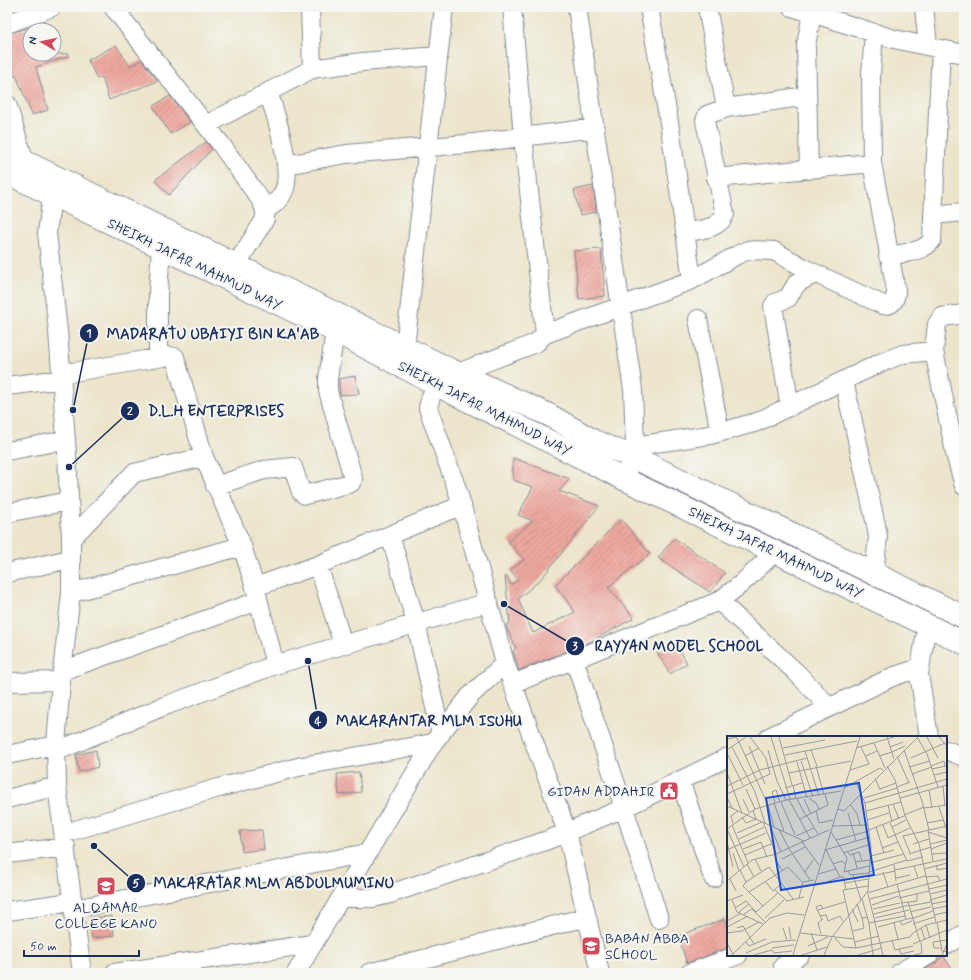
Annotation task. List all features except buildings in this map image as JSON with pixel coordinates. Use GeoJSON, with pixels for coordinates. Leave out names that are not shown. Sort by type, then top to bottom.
{"type":"FeatureCollection","features":[{"type":"Feature","properties":{"kind":"main road","name":"SHEIKH JAFAR MAHMUD WAY"},"geometry":{"type":"LineString","coordinates":[[13,163],[52,196],[335,331],[439,386],[624,479],[964,643]]}},
{"type":"Feature","properties":{"kind":"main road","name":"SHEIKH JAFAR MAHMUD WAY"},"geometry":{"type":"LineString","coordinates":[[13,163],[236,265],[458,373],[549,415],[594,441],[634,452],[964,617]]}},
{"type":"Feature","properties":{"kind":"street"},"geometry":{"type":"LineString","coordinates":[[7,24],[52,7]]}},
{"type":"Feature","properties":{"kind":"street"},"geometry":{"type":"LineString","coordinates":[[113,7],[206,125],[262,202],[266,211],[265,219],[236,265]]}},
{"type":"Feature","properties":{"kind":"street"},"geometry":{"type":"LineString","coordinates":[[310,7],[312,69]]}},
{"type":"Feature","properties":{"kind":"street"},"geometry":{"type":"LineString","coordinates":[[405,347],[444,7]]}},
{"type":"Feature","properties":{"kind":"street"},"geometry":{"type":"LineString","coordinates":[[512,7],[523,137],[545,334]]}},
{"type":"Feature","properties":{"kind":"street"},"geometry":{"type":"LineString","coordinates":[[577,7],[633,390],[634,452],[624,479]]}},
{"type":"Feature","properties":{"kind":"street"},"geometry":{"type":"LineString","coordinates":[[649,7],[670,128],[692,280]]}},
{"type":"Feature","properties":{"kind":"street"},"geometry":{"type":"LineString","coordinates":[[707,7],[726,108]]}},
{"type":"Feature","properties":{"kind":"street"},"geometry":{"type":"LineString","coordinates":[[792,7],[812,13],[838,14],[874,33],[964,54]]}},
{"type":"Feature","properties":{"kind":"street"},"geometry":{"type":"LineString","coordinates":[[888,256],[928,246],[932,240],[934,48],[924,7]]}},
{"type":"Feature","properties":{"kind":"street"},"geometry":{"type":"LineString","coordinates":[[809,170],[806,45],[812,13]]}},
{"type":"Feature","properties":{"kind":"street"},"geometry":{"type":"LineString","coordinates":[[458,373],[536,343],[545,334],[692,280],[748,250],[768,249],[781,254],[815,274],[888,306],[896,299],[896,290],[888,256],[872,163],[871,74],[874,33]]}},
{"type":"Feature","properties":{"kind":"street"},"geometry":{"type":"LineString","coordinates":[[206,125],[312,69],[362,62],[438,56]]}},
{"type":"Feature","properties":{"kind":"street"},"geometry":{"type":"LineString","coordinates":[[266,211],[276,203],[284,192],[286,185],[286,165],[275,111],[268,92]]}},
{"type":"Feature","properties":{"kind":"street"},"geometry":{"type":"LineString","coordinates":[[685,233],[717,225],[722,222],[725,214],[716,178],[705,121],[707,115],[726,108],[807,96]]}},
{"type":"Feature","properties":{"kind":"street"},"geometry":{"type":"LineString","coordinates":[[7,104],[13,163]]}},
{"type":"Feature","properties":{"kind":"street"},"geometry":{"type":"LineString","coordinates":[[286,165],[346,154],[523,137],[594,128]]}},
{"type":"Feature","properties":{"kind":"street"},"geometry":{"type":"LineString","coordinates":[[716,178],[872,163]]}},
{"type":"Feature","properties":{"kind":"street"},"geometry":{"type":"LineString","coordinates":[[52,196],[47,233],[62,376],[71,539],[70,593],[61,676],[57,748],[57,786],[65,840],[80,973]]}},
{"type":"Feature","properties":{"kind":"street"},"geometry":{"type":"LineString","coordinates":[[933,215],[964,212]]}},
{"type":"Feature","properties":{"kind":"street"},"geometry":{"type":"LineString","coordinates":[[158,358],[160,247]]}},
{"type":"Feature","properties":{"kind":"street"},"geometry":{"type":"LineString","coordinates":[[790,407],[773,306],[775,303],[788,298],[798,283],[815,274]]}},
{"type":"Feature","properties":{"kind":"street"},"geometry":{"type":"LineString","coordinates":[[964,314],[942,318],[936,324],[934,351],[955,453],[964,486]]}},
{"type":"Feature","properties":{"kind":"street"},"geometry":{"type":"LineString","coordinates":[[698,319],[720,432]]}},
{"type":"Feature","properties":{"kind":"street"},"geometry":{"type":"LineString","coordinates":[[215,486],[264,470],[293,467],[301,492],[305,494],[351,483],[353,478],[328,391],[328,379],[335,331]]}},
{"type":"Feature","properties":{"kind":"street"},"geometry":{"type":"LineString","coordinates":[[634,452],[757,422],[844,381],[867,368],[903,354],[934,351]]}},
{"type":"Feature","properties":{"kind":"street"},"geometry":{"type":"LineString","coordinates":[[7,386],[168,356],[175,357],[178,363],[204,457],[215,486],[242,546],[275,665]]}},
{"type":"Feature","properties":{"kind":"street"},"geometry":{"type":"LineString","coordinates":[[844,381],[878,537],[874,573]]}},
{"type":"Feature","properties":{"kind":"street"},"geometry":{"type":"LineString","coordinates":[[439,386],[431,396],[428,408],[462,505],[505,663],[567,832],[600,973]]}},
{"type":"Feature","properties":{"kind":"street"},"geometry":{"type":"LineString","coordinates":[[7,451],[66,440]]}},
{"type":"Feature","properties":{"kind":"street"},"geometry":{"type":"LineString","coordinates":[[71,539],[134,473],[204,457]]}},
{"type":"Feature","properties":{"kind":"street"},"geometry":{"type":"LineString","coordinates":[[7,513],[69,501]]}},
{"type":"Feature","properties":{"kind":"street"},"geometry":{"type":"LineString","coordinates":[[7,682],[61,676],[256,594],[318,565],[462,505]]}},
{"type":"Feature","properties":{"kind":"street"},"geometry":{"type":"LineString","coordinates":[[390,535],[416,623],[437,739]]}},
{"type":"Feature","properties":{"kind":"street"},"geometry":{"type":"LineString","coordinates":[[70,593],[242,546]]}},
{"type":"Feature","properties":{"kind":"street"},"geometry":{"type":"LineString","coordinates":[[513,684],[719,601],[742,584],[775,552]]}},
{"type":"Feature","properties":{"kind":"street"},"geometry":{"type":"LineString","coordinates":[[7,573],[70,559]]}},
{"type":"Feature","properties":{"kind":"street"},"geometry":{"type":"LineString","coordinates":[[318,565],[343,644]]}},
{"type":"Feature","properties":{"kind":"street"},"geometry":{"type":"LineString","coordinates":[[719,601],[797,673],[829,707]]}},
{"type":"Feature","properties":{"kind":"street"},"geometry":{"type":"LineString","coordinates":[[7,755],[57,748],[162,706],[275,665],[489,602]]}},
{"type":"Feature","properties":{"kind":"street"},"geometry":{"type":"LineString","coordinates":[[927,625],[920,668],[928,736]]}},
{"type":"Feature","properties":{"kind":"street"},"geometry":{"type":"LineString","coordinates":[[574,659],[624,808],[659,919]]}},
{"type":"Feature","properties":{"kind":"street"},"geometry":{"type":"LineString","coordinates":[[296,973],[312,944],[437,739],[470,696],[505,663]]}},
{"type":"Feature","properties":{"kind":"street"},"geometry":{"type":"LineString","coordinates":[[771,736],[892,677],[920,668]]}},
{"type":"Feature","properties":{"kind":"street"},"geometry":{"type":"LineString","coordinates":[[7,854],[65,840],[222,787],[302,766],[437,739]]}},
{"type":"Feature","properties":{"kind":"street"},"geometry":{"type":"LineString","coordinates":[[947,750],[964,757]]}},
{"type":"Feature","properties":{"kind":"street"},"geometry":{"type":"LineString","coordinates":[[341,898],[373,898],[390,894],[567,832],[624,808],[727,757]]}},
{"type":"Feature","properties":{"kind":"street"},"geometry":{"type":"LineString","coordinates":[[680,780],[713,878]]}},
{"type":"Feature","properties":{"kind":"street"},"geometry":{"type":"LineString","coordinates":[[7,799],[57,786]]}},
{"type":"Feature","properties":{"kind":"street"},"geometry":{"type":"LineString","coordinates":[[7,911],[72,906],[368,854]]}},
{"type":"Feature","properties":{"kind":"street"},"geometry":{"type":"LineString","coordinates":[[369,973],[587,917]]}},
{"type":"Feature","properties":{"kind":"street"},"geometry":{"type":"LineString","coordinates":[[947,944],[964,934]]}},
{"type":"Feature","properties":{"kind":"street"},"geometry":{"type":"LineString","coordinates":[[114,973],[312,944]]}},
{"type":"Feature","properties":{"kind":"street"},"geometry":{"type":"LineString","coordinates":[[690,973],[735,956]]}},
{"type":"Feature","properties":{"kind":"street"},"geometry":{"type":"LineString","coordinates":[[782,965],[798,956]]}},
{"type":"Feature","properties":{"kind":"street"},"geometry":{"type":"LineString","coordinates":[[908,971],[928,956]]}},
{"type":"Feature","properties":{"kind":"place","name":"MADARATU UBAIYI BIN KA'AB"},"geometry":{"type":"Point","coordinates":[73,410]}},
{"type":"Feature","properties":{"kind":"place","name":"D.L.H ENTERPRISES"},"geometry":{"type":"Point","coordinates":[69,467]}},
{"type":"Feature","properties":{"kind":"place","name":"RAYYAN MODEL SCHOOL"},"geometry":{"type":"Point","coordinates":[504,604]}},
{"type":"Feature","properties":{"kind":"place","name":"MAKARANTAR MLM ISUHU"},"geometry":{"type":"Point","coordinates":[308,661]}},
{"type":"Feature","properties":{"kind":"place","name":"GIDAN ADDAHIR"},"geometry":{"type":"Point","coordinates":[669,791]}},
{"type":"Feature","properties":{"kind":"place","name":"MAKARATAR MLM ABDULMUMINU"},"geometry":{"type":"Point","coordinates":[94,846]}},
{"type":"Feature","properties":{"kind":"place","name":"ALQAMAR COLLEGE KANO"},"geometry":{"type":"Point","coordinates":[106,886]}},
{"type":"Feature","properties":{"kind":"place","name":"BABAN ABBA SCHOOL"},"geometry":{"type":"Point","coordinates":[591,946]}}]}
